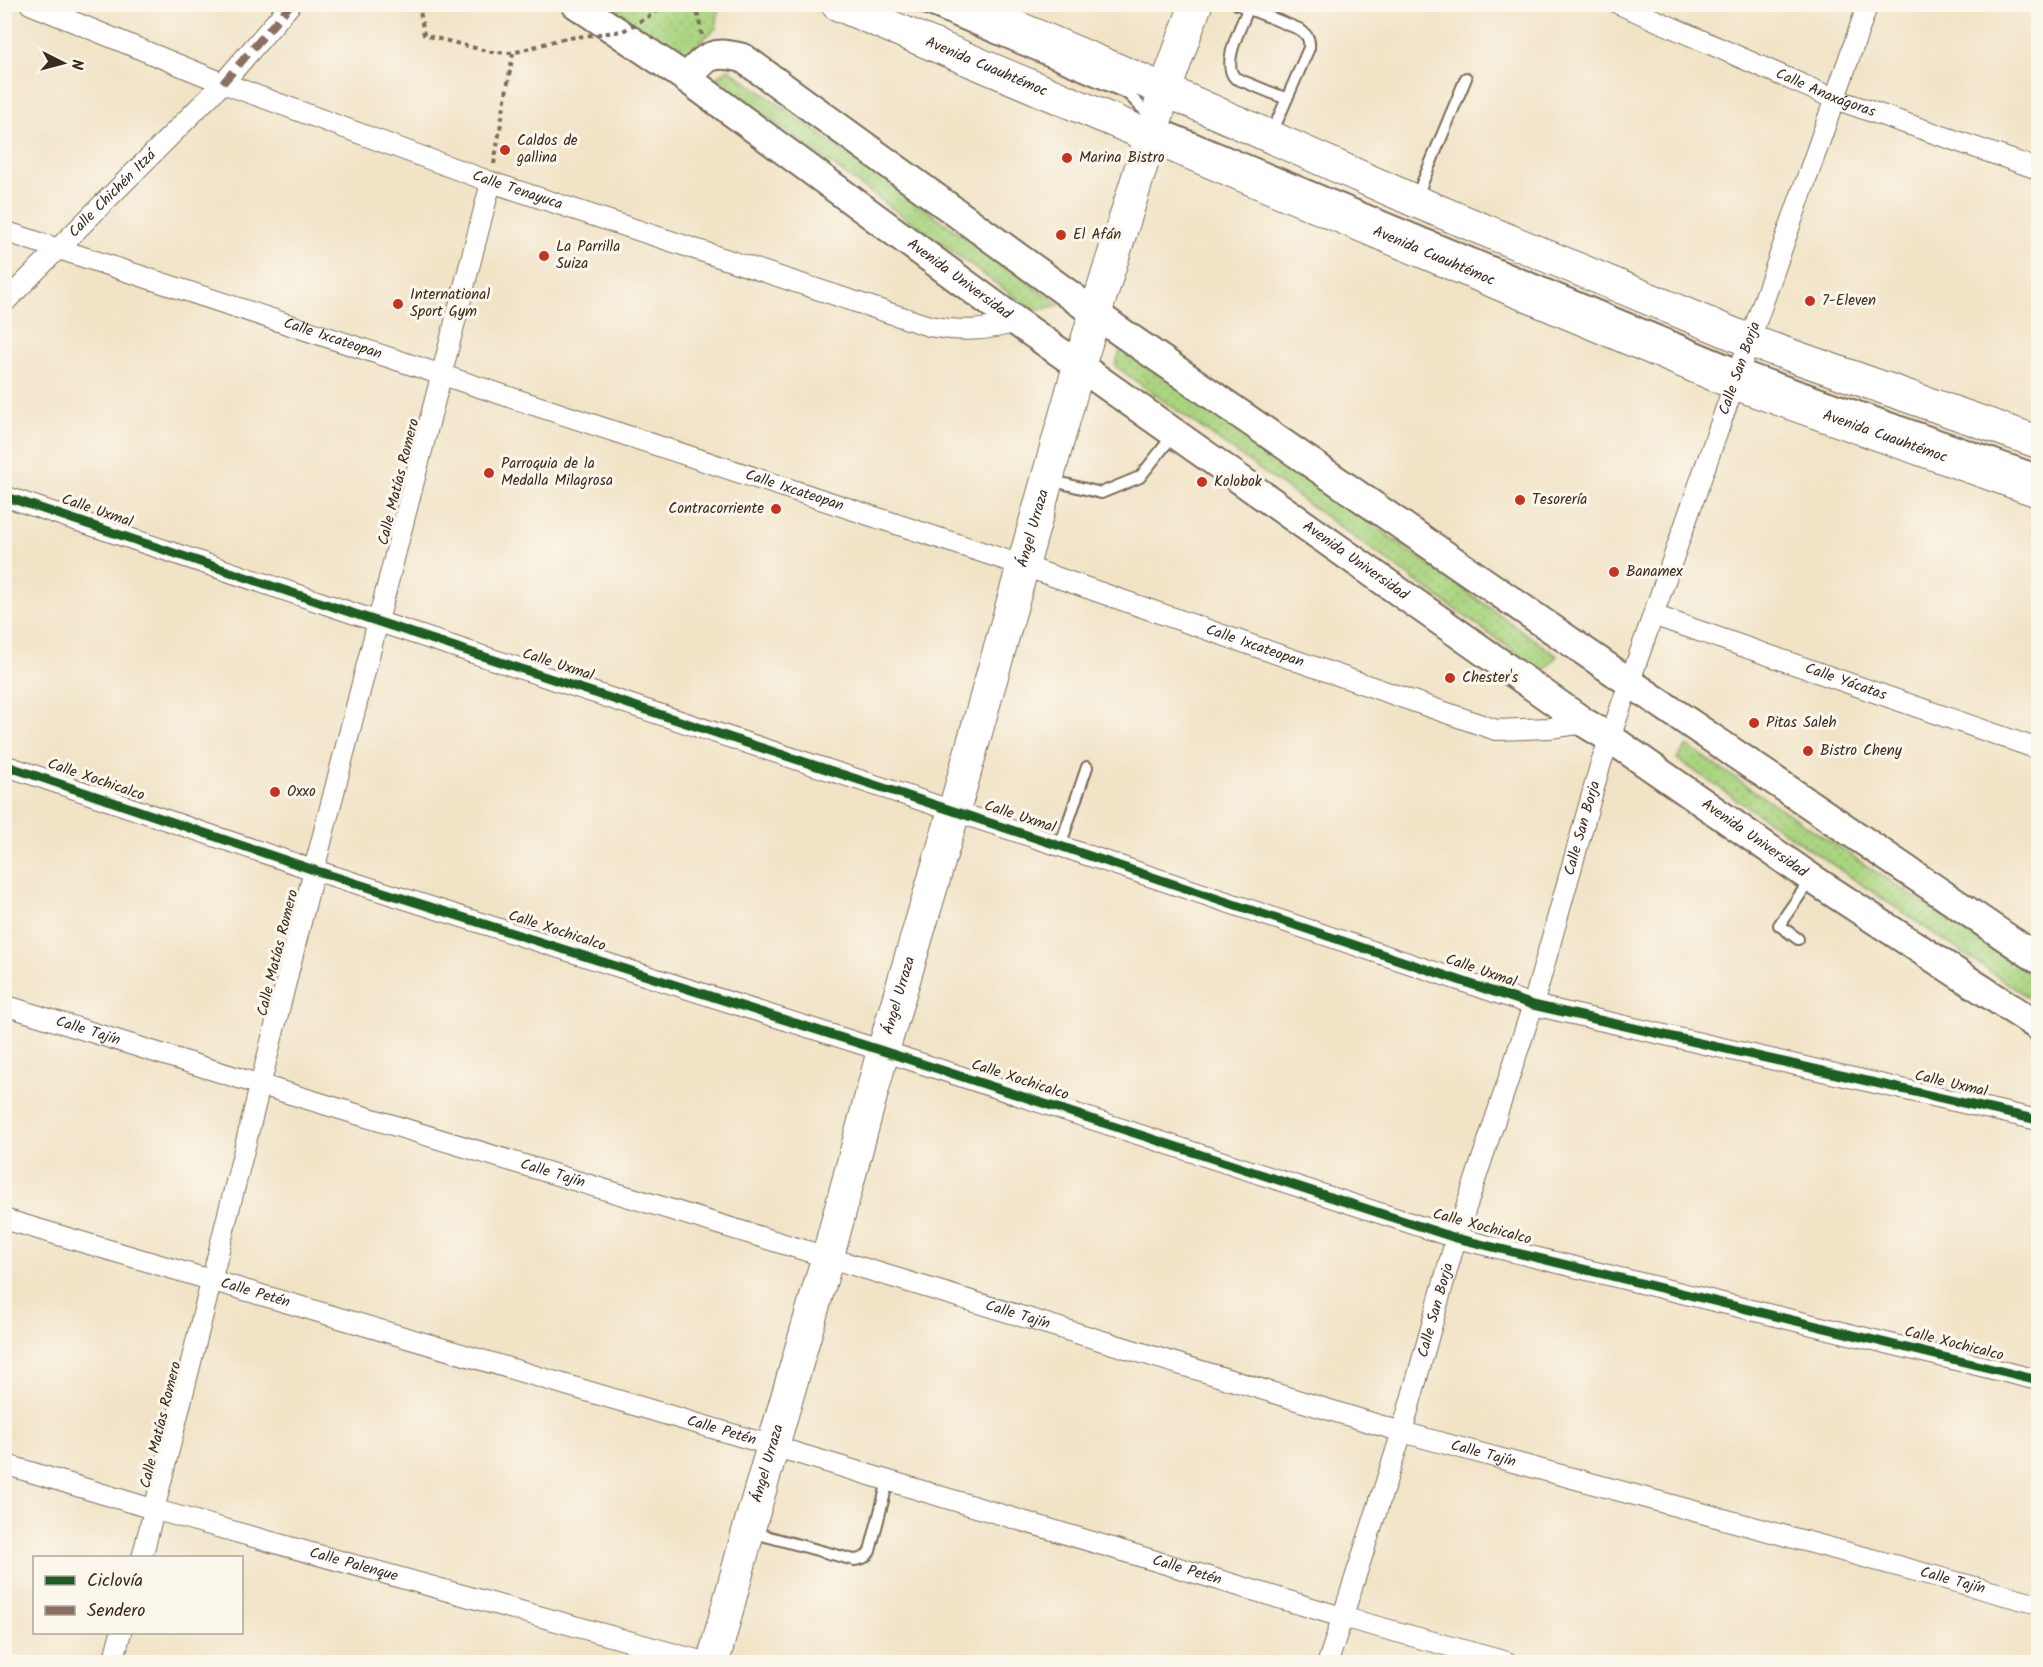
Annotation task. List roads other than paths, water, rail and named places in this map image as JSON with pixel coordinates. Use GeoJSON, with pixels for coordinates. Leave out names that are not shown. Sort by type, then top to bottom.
{"type":"FeatureCollection","features":[{"type":"Feature","properties":{"kind":"main road","name":"Avenida Universidad"},"geometry":{"type":"LineString","coordinates":[[576,4],[686,78],[1017,322],[1586,723],[1811,878],[2038,1026]]}},
{"type":"Feature","properties":{"kind":"main road","name":"Avenida Cuauhtémoc"},"geometry":{"type":"LineString","coordinates":[[837,4],[1743,364],[2038,491]]}},
{"type":"Feature","properties":{"kind":"main road","name":"Avenida Cuauhtémoc"},"geometry":{"type":"LineString","coordinates":[[962,4],[1165,90],[1415,201],[1743,364],[2038,442]]}},
{"type":"Feature","properties":{"kind":"main road"},"geometry":{"type":"LineString","coordinates":[[1095,314],[1165,90],[1196,4]]}},
{"type":"Feature","properties":{"kind":"main road"},"geometry":{"type":"LineString","coordinates":[[686,78],[706,57],[725,54],[742,58],[1095,314],[1629,682],[2038,959]]}},
{"type":"Feature","properties":{"kind":"main road","name":"Ángel Urraza"},"geometry":{"type":"LineString","coordinates":[[713,1662],[828,1256],[883,1051],[954,811],[1095,314]]}},
{"type":"Feature","properties":{"kind":"street","name":"Calle Tenayuca"},"geometry":{"type":"LineString","coordinates":[[30,4],[223,83],[491,182],[929,326],[954,331],[986,330],[1017,322]]}},
{"type":"Feature","properties":{"kind":"street","name":"Calle Chichén Itzá"},"geometry":{"type":"LineString","coordinates":[[4,303],[223,83],[291,4]]}},
{"type":"Feature","properties":{"kind":"street","name":"Calle Anaxágoras"},"geometry":{"type":"LineString","coordinates":[[1619,4],[1835,99],[2038,170]]}},
{"type":"Feature","properties":{"kind":"street","name":"Calle San Borja"},"geometry":{"type":"LineString","coordinates":[[1328,1662],[1402,1432],[1456,1238],[1533,1005],[1600,766],[1868,4]]}},
{"type":"Feature","properties":{"kind":"street","name":"Calle Matías Romero"},"geometry":{"type":"LineString","coordinates":[[142,1556],[156,1510],[314,870],[491,182]]}},
{"type":"Feature","properties":{"kind":"street","name":"Calle Ixcateopan"},"geometry":{"type":"LineString","coordinates":[[4,231],[1024,566],[1496,730],[1538,729],[1586,723]]}},
{"type":"Feature","properties":{"kind":"street","name":"Calle Uxmal"},"geometry":{"type":"LineString","coordinates":[[4,496],[1533,1005],[2038,1120]]}},
{"type":"Feature","properties":{"kind":"street","name":"Calle Yácatas"},"geometry":{"type":"LineString","coordinates":[[1653,615],[2038,749]]}},
{"type":"Feature","properties":{"kind":"street","name":"Calle Xochicalco"},"geometry":{"type":"LineString","coordinates":[[4,765],[314,870],[883,1051],[1456,1238],[2038,1380]]}},
{"type":"Feature","properties":{"kind":"street","name":"Calle Tajín"},"geometry":{"type":"LineString","coordinates":[[4,1005],[1402,1432],[2038,1604]]}},
{"type":"Feature","properties":{"kind":"street","name":"Calle Petén"},"geometry":{"type":"LineString","coordinates":[[4,1219],[1342,1617],[1507,1662]]}},
{"type":"Feature","properties":{"kind":"street","name":"Calle Palenque"},"geometry":{"type":"LineString","coordinates":[[4,1464],[156,1510],[704,1662]]}},
{"type":"Feature","properties":{"kind":"street"},"geometry":{"type":"LineString","coordinates":[[113,1662],[120,1634]]}},
{"type":"Feature","properties":{"kind":"lane"},"geometry":{"type":"LineString","coordinates":[[858,4],[1153,129]]}},
{"type":"Feature","properties":{"kind":"lane"},"geometry":{"type":"LineString","coordinates":[[915,4],[1128,94],[1153,129]]}},
{"type":"Feature","properties":{"kind":"lane"},"geometry":{"type":"LineString","coordinates":[[1237,4],[1299,29],[1307,35],[1309,48],[1270,137]]}},
{"type":"Feature","properties":{"kind":"lane"},"geometry":{"type":"LineString","coordinates":[[1248,9],[1229,58],[1231,73],[1235,78],[1287,99]]}},
{"type":"Feature","properties":{"kind":"lane"},"geometry":{"type":"LineString","coordinates":[[1415,201],[1466,78]]}},
{"type":"Feature","properties":{"kind":"lane"},"geometry":{"type":"LineString","coordinates":[[1743,364],[2038,470]]}},
{"type":"Feature","properties":{"kind":"lane"},"geometry":{"type":"LineString","coordinates":[[1047,480],[1101,493],[1140,477],[1174,434]]}},
{"type":"Feature","properties":{"kind":"lane"},"geometry":{"type":"LineString","coordinates":[[1060,846],[1087,767]]}},
{"type":"Feature","properties":{"kind":"lane"},"geometry":{"type":"LineString","coordinates":[[1798,939],[1779,926],[1811,878]]}},
{"type":"Feature","properties":{"kind":"lane"},"geometry":{"type":"LineString","coordinates":[[748,1532],[854,1560],[861,1559],[870,1551],[888,1481]]}},
{"type":"Feature","properties":{"kind":"place","name":"Caldos de gallina"},"geometry":{"type":"Point","coordinates":[505,150]}},
{"type":"Feature","properties":{"kind":"place","name":"Marina Bistro"},"geometry":{"type":"Point","coordinates":[1067,158]}},
{"type":"Feature","properties":{"kind":"place","name":"El Afán"},"geometry":{"type":"Point","coordinates":[1061,235]}},
{"type":"Feature","properties":{"kind":"place","name":"La Parrilla Suiza"},"geometry":{"type":"Point","coordinates":[544,256]}},
{"type":"Feature","properties":{"kind":"place","name":"7-Eleven"},"geometry":{"type":"Point","coordinates":[1810,301]}},
{"type":"Feature","properties":{"kind":"place","name":"International Sport Gym"},"geometry":{"type":"Point","coordinates":[398,304]}},
{"type":"Feature","properties":{"kind":"place","name":"Parroquia de la Medalla Milagrosa"},"geometry":{"type":"Point","coordinates":[489,473]}},
{"type":"Feature","properties":{"kind":"place","name":"Kolobok"},"geometry":{"type":"Point","coordinates":[1202,482]}},
{"type":"Feature","properties":{"kind":"place","name":"Tesorería"},"geometry":{"type":"Point","coordinates":[1520,500]}},
{"type":"Feature","properties":{"kind":"place","name":"Contracorriente"},"geometry":{"type":"Point","coordinates":[776,509]}},
{"type":"Feature","properties":{"kind":"place","name":"Banamex"},"geometry":{"type":"Point","coordinates":[1614,572]}},
{"type":"Feature","properties":{"kind":"place","name":"Chester's"},"geometry":{"type":"Point","coordinates":[1450,678]}},
{"type":"Feature","properties":{"kind":"place","name":"Pitas Saleh"},"geometry":{"type":"Point","coordinates":[1754,723]}},
{"type":"Feature","properties":{"kind":"place","name":"Bistro Cheny"},"geometry":{"type":"Point","coordinates":[1808,751]}},
{"type":"Feature","properties":{"kind":"place","name":"Oxxo"},"geometry":{"type":"Point","coordinates":[275,792]}}]}
